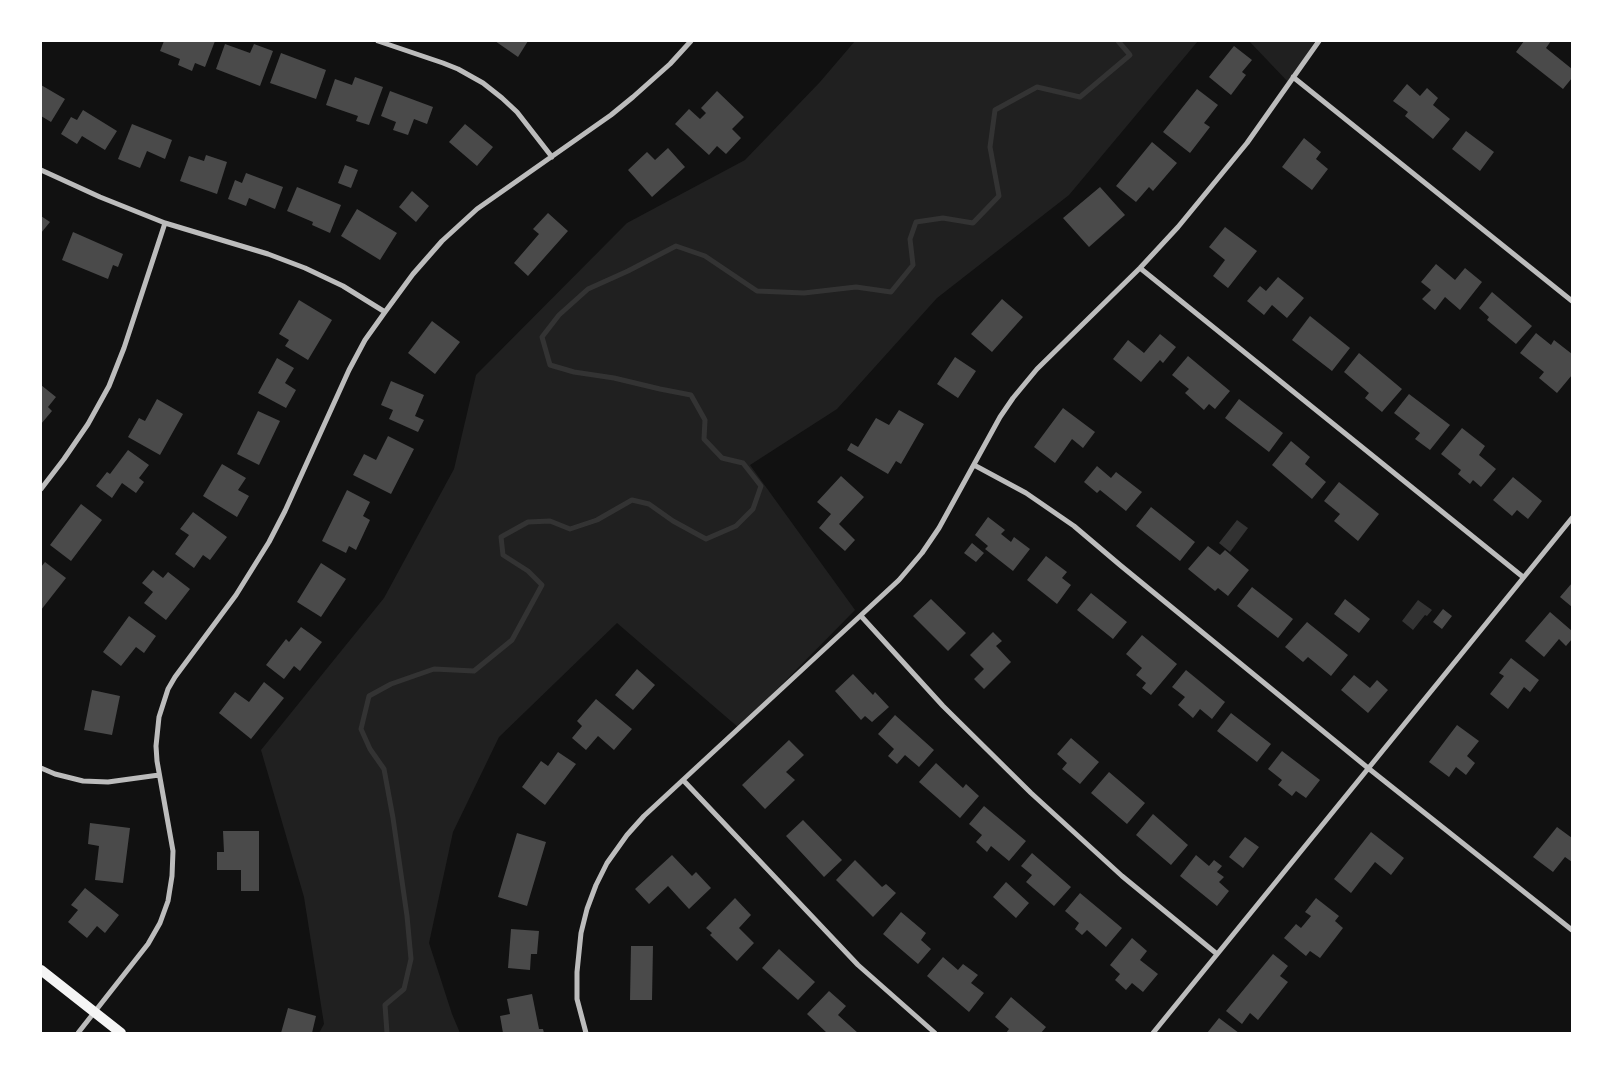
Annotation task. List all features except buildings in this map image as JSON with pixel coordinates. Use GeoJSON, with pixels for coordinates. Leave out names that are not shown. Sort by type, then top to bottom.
{"type":"FeatureCollection","features":[{"type":"Feature","properties":{"kind":"main road"},"geometry":{"type":"LineString","coordinates":[[41,970],[121,1033]]}},
{"type":"Feature","properties":{"kind":"street"},"geometry":{"type":"LineString","coordinates":[[378,41],[443,63],[483,83],[517,112],[552,157]]}},
{"type":"Feature","properties":{"kind":"street"},"geometry":{"type":"LineString","coordinates":[[78,1033],[148,944],[160,923],[168,901],[173,851],[157,761],[156,732],[160,712],[168,689],[236,594],[269,542],[286,511],[349,370],[365,340],[413,274],[449,235],[477,209],[634,98],[691,41]]}},
{"type":"Feature","properties":{"kind":"street"},"geometry":{"type":"LineString","coordinates":[[586,1033],[577,999],[576,972],[581,933],[596,885],[607,863],[627,835],[644,816],[899,580],[922,554],[939,528],[1002,414],[1037,369],[1140,268],[1178,227],[1247,143],[1319,41]]}},
{"type":"Feature","properties":{"kind":"street"},"geometry":{"type":"LineString","coordinates":[[1293,77],[1572,301]]}},
{"type":"Feature","properties":{"kind":"street"},"geometry":{"type":"LineString","coordinates":[[41,170],[100,198],[165,223],[284,259],[343,286],[385,312]]}},
{"type":"Feature","properties":{"kind":"street"},"geometry":{"type":"LineString","coordinates":[[42,486],[64,459],[88,424],[109,386],[124,348],[165,223]]}},
{"type":"Feature","properties":{"kind":"street"},"geometry":{"type":"LineString","coordinates":[[1140,268],[1523,577]]}},
{"type":"Feature","properties":{"kind":"street"},"geometry":{"type":"LineString","coordinates":[[974,465],[1026,493],[1074,526],[1368,768],[1572,930]]}},
{"type":"Feature","properties":{"kind":"street"},"geometry":{"type":"LineString","coordinates":[[1153,1033],[1572,518]]}},
{"type":"Feature","properties":{"kind":"street"},"geometry":{"type":"LineString","coordinates":[[861,616],[943,706],[1031,793],[1122,876],[1217,954]]}},
{"type":"Feature","properties":{"kind":"street"},"geometry":{"type":"LineString","coordinates":[[41,768],[56,774],[83,780],[108,782],[159,775]]}},
{"type":"Feature","properties":{"kind":"street"},"geometry":{"type":"LineString","coordinates":[[683,780],[858,965],[935,1033]]}},
{"type":"Feature","properties":{"kind":"shaded area"},"geometry":{"type":"Polygon","coordinates":[[[855,41],[1198,41],[1069,195],[937,298],[837,409],[750,465],[855,610],[739,728],[617,623],[499,737],[453,832],[429,943],[460,1033],[319,1033],[324,1024],[304,897],[261,750],[384,598],[454,469],[476,375],[627,223],[745,160],[820,82],[855,41]]]}},
{"type":"Feature","properties":{"kind":"shaded area"},"geometry":{"type":"Polygon","coordinates":[[[1249,41],[1315,41],[1289,83],[1249,41]]]}},
{"type":"Feature","properties":{"kind":"shaded area"},"geometry":{"type":"Polygon","coordinates":[[[1237,520],[1248,528],[1230,552],[1219,543],[1237,520]]]}},
{"type":"Feature","properties":{"kind":"shaded area"},"geometry":{"type":"Polygon","coordinates":[[[1418,600],[1432,610],[1427,616],[1425,615],[1413,630],[1402,621],[1418,600]]]}},
{"type":"Feature","properties":{"kind":"waterway"},"geometry":{"type":"LineString","coordinates":[[387,1033],[385,1005],[404,989],[411,959],[407,916],[384,769],[370,749],[361,729],[369,696],[391,684],[434,669],[474,671],[512,640],[542,585],[528,571],[503,555],[501,537],[528,522],[550,521],[570,529],[597,520],[632,500],[649,504],[673,521],[706,539],[736,526],[753,509],[761,486],[743,463],[722,458],[704,439],[705,420],[691,395],[614,378],[574,372],[550,365],[542,337],[559,315],[588,289],[676,246],[705,256],[757,291],[804,293],[856,287],[891,292],[913,265],[910,239],[916,222],[943,218],[973,223],[999,196],[990,147],[995,110],[1037,87],[1080,97],[1130,55],[1118,41]]}}]}
